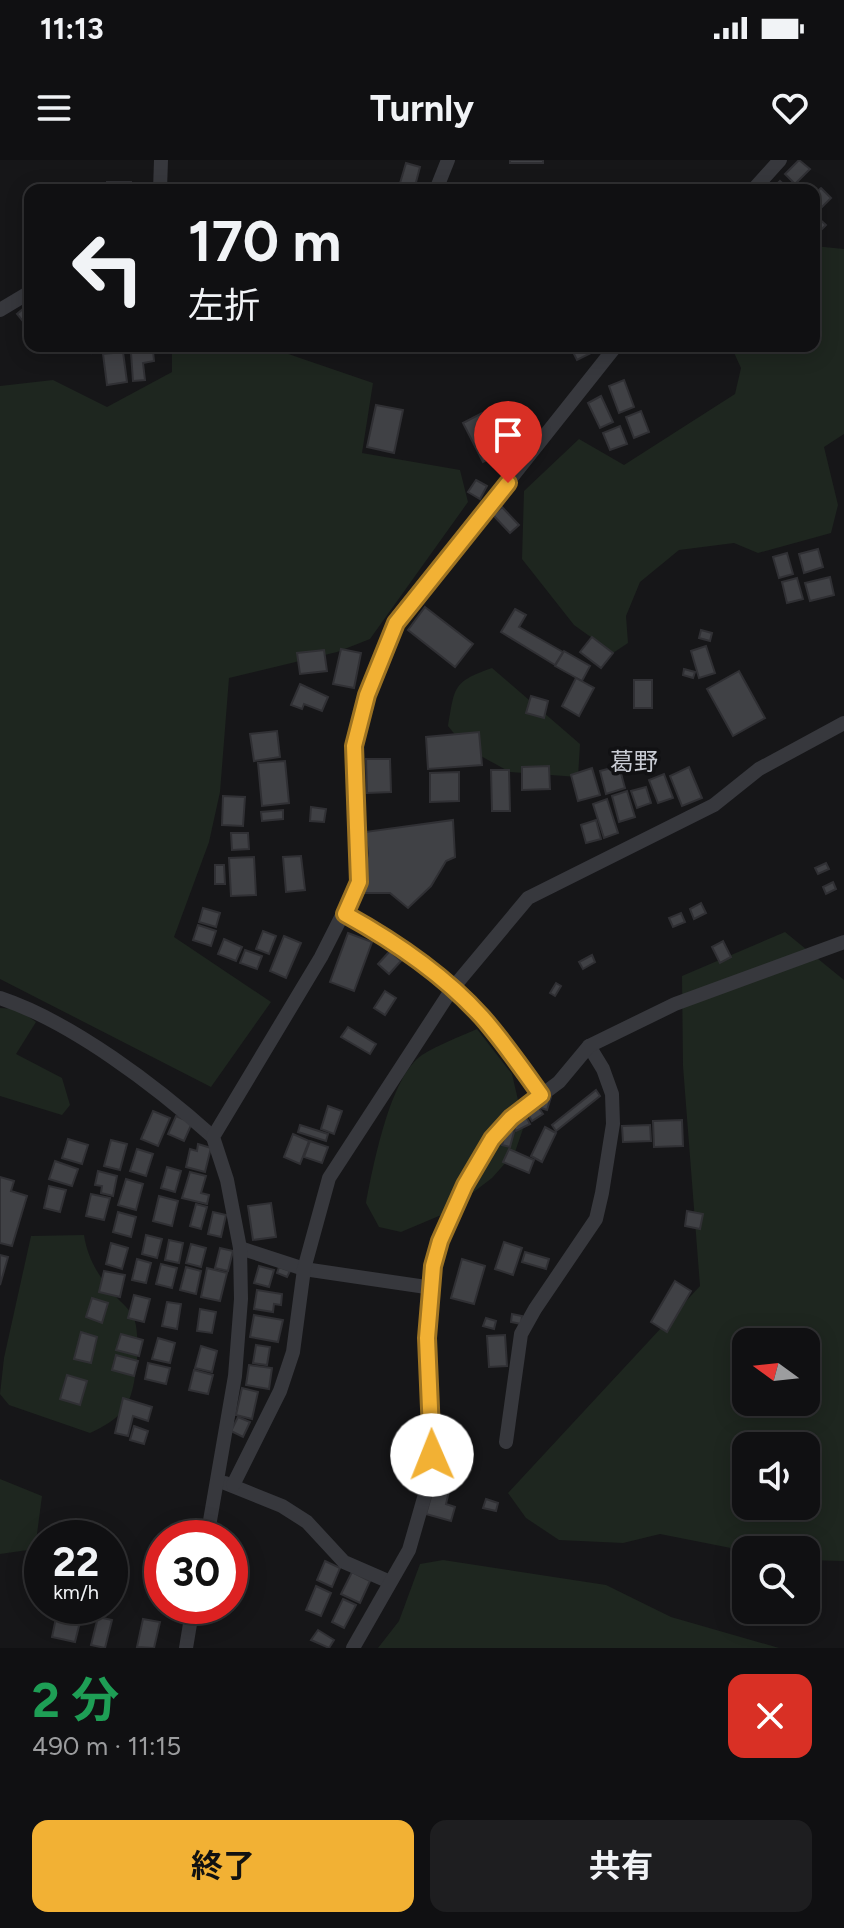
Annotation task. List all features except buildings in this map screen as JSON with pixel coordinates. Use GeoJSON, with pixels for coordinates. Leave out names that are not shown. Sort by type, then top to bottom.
{"type":"FeatureCollection","features":[{"type":"Feature","properties":{"kind":"street"},"geometry":{"type":"LineString","coordinates":[[160,184],[161,160]]}},
{"type":"Feature","properties":{"kind":"street"},"geometry":{"type":"LineString","coordinates":[[438,184],[448,160]]}},
{"type":"Feature","properties":{"kind":"street"},"geometry":{"type":"LineString","coordinates":[[758,184],[780,160]]}},
{"type":"Feature","properties":{"kind":"street"},"geometry":{"type":"LineString","coordinates":[[0,310],[24,296]]}},
{"type":"Feature","properties":{"kind":"street"},"geometry":{"type":"LineString","coordinates":[[213,1137],[345,914],[359,882],[354,746],[367,695],[396,623],[611,352]]}},
{"type":"Feature","properties":{"kind":"street"},"geometry":{"type":"LineString","coordinates":[[233,1485],[284,1378],[293,1352],[304,1269],[329,1178],[452,989],[528,898],[714,805],[759,769],[844,723]]}},
{"type":"Feature","properties":{"kind":"street"},"geometry":{"type":"LineString","coordinates":[[345,914],[391,940],[452,989],[480,1015],[541,1095]]}},
{"type":"Feature","properties":{"kind":"street"},"geometry":{"type":"LineString","coordinates":[[353,1648],[409,1550],[430,1477],[433,1443],[427,1338],[433,1266],[440,1241],[465,1185],[492,1139],[511,1118],[559,1082],[589,1046],[675,1004],[844,942]]}},
{"type":"Feature","properties":{"kind":"street"},"geometry":{"type":"LineString","coordinates":[[0,998],[30,1008],[67,1028],[167,1098],[213,1137],[227,1180],[240,1248],[241,1299],[235,1376],[210,1520]]}},
{"type":"Feature","properties":{"kind":"street"},"geometry":{"type":"LineString","coordinates":[[506,1442],[521,1334],[596,1219],[602,1193],[613,1124],[612,1094],[603,1069],[589,1046]]}},
{"type":"Feature","properties":{"kind":"street"},"geometry":{"type":"LineString","coordinates":[[240,1248],[304,1269],[433,1288]]}},
{"type":"Feature","properties":{"kind":"street"},"geometry":{"type":"LineString","coordinates":[[216,1481],[282,1506],[307,1522],[344,1562],[390,1582]]}},
{"type":"Feature","properties":{"kind":"street"},"geometry":{"type":"LineString","coordinates":[[186,1648],[190,1624]]}},
{"type":"Feature","properties":{"kind":"shaded area"},"geometry":{"type":"Polygon","coordinates":[[[820,247],[844,249],[844,434],[824,447],[838,505],[831,533],[758,553],[734,543],[679,550],[640,582],[626,616],[628,643],[613,653],[574,625],[522,559],[524,491],[579,439],[624,465],[735,394],[741,368],[734,352],[820,352],[820,247]]]}},
{"type":"Feature","properties":{"kind":"shaded area"},"geometry":{"type":"Polygon","coordinates":[[[172,352],[283,352],[373,383],[362,453],[460,470],[468,502],[370,639],[337,652],[229,678],[220,792],[209,842],[174,937],[271,1002],[211,1087],[0,979],[0,386],[53,380],[107,407],[172,372],[172,352]]]}},
{"type":"Feature","properties":{"kind":"shaded area"},"geometry":{"type":"Polygon","coordinates":[[[492,668],[580,744],[578,777],[510,772],[466,748],[448,726],[454,694],[462,682],[492,668]]]}},
{"type":"Feature","properties":{"kind":"shaded area"},"geometry":{"type":"Polygon","coordinates":[[[785,932],[844,980],[844,1561],[820,1560],[820,1536],[732,1536],[732,1548],[660,1534],[623,1543],[559,1540],[526,1518],[508,1493],[700,1286],[683,1066],[682,976],[785,932]]]}},
{"type":"Feature","properties":{"kind":"shaded area"},"geometry":{"type":"Polygon","coordinates":[[[0,1008],[18,1009],[36,1022],[16,1054],[62,1078],[70,1105],[62,1115],[0,1096],[0,1008]]]}},
{"type":"Feature","properties":{"kind":"shaded area"},"geometry":{"type":"Polygon","coordinates":[[[477,1029],[512,1074],[524,1126],[515,1152],[492,1178],[446,1213],[401,1232],[379,1227],[366,1203],[385,1123],[401,1082],[422,1055],[477,1029]]]}},
{"type":"Feature","properties":{"kind":"shaded area"},"geometry":{"type":"Polygon","coordinates":[[[84,1235],[96,1270],[133,1315],[137,1338],[137,1364],[129,1400],[118,1416],[90,1433],[9,1405],[0,1394],[4,1358],[31,1236],[84,1235]]]}},
{"type":"Feature","properties":{"kind":"shaded area"},"geometry":{"type":"Polygon","coordinates":[[[0,1479],[42,1496],[39,1520],[24,1520],[24,1551],[0,1554],[0,1479]]]}},
{"type":"Feature","properties":{"kind":"shaded area"},"geometry":{"type":"Polygon","coordinates":[[[443,1560],[606,1585],[671,1617],[779,1648],[378,1648],[399,1621],[420,1564],[443,1560]]]}},
{"type":"Feature","properties":{"kind":"district","name":"葛野"},"geometry":{"type":"Point","coordinates":[634,761]}},
{"type":"Feature","properties":{"kind":"route"},"geometry":{"type":"LineString","coordinates":[[432,1455],[427,1338],[433,1266],[440,1241],[465,1185],[492,1139],[511,1118],[541,1095],[480,1015],[452,989],[391,940],[345,914],[359,882],[354,746],[367,695],[396,623],[508,483]]}}]}
